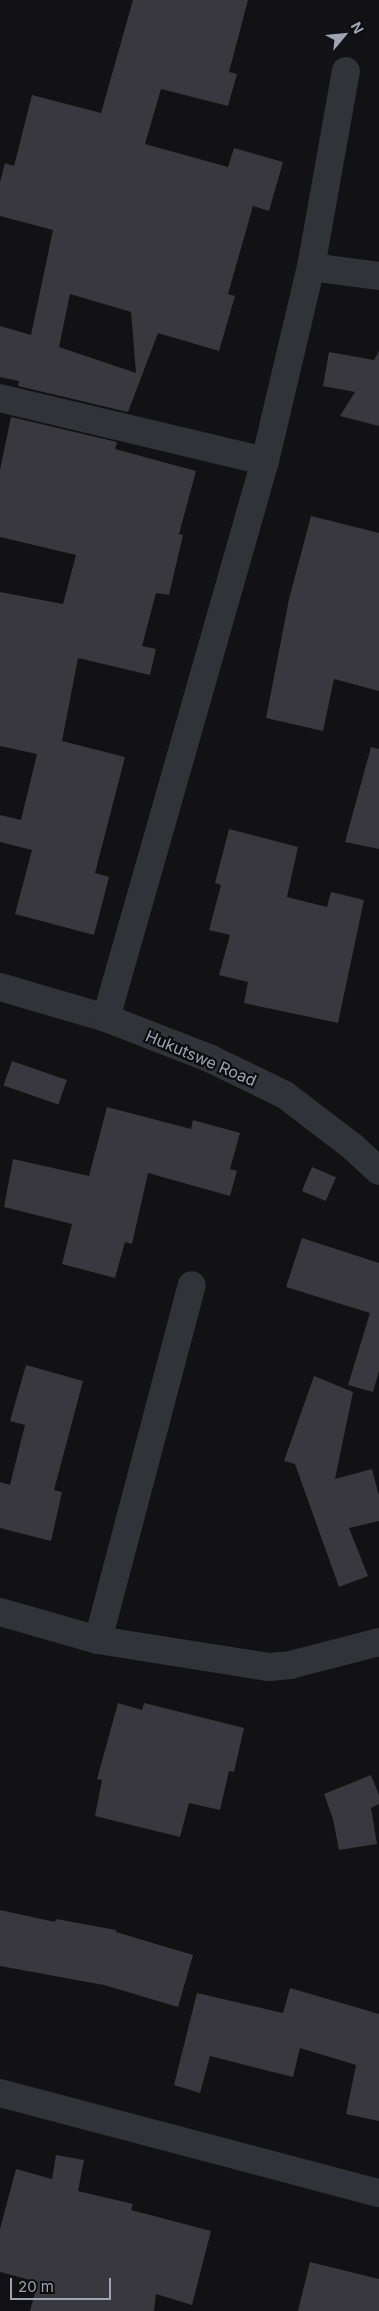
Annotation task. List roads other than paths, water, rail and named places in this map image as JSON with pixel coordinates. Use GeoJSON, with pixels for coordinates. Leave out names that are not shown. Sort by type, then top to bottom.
{"type":"FeatureCollection","features":[{"type":"Feature","properties":{"kind":"street"},"geometry":{"type":"LineString","coordinates":[[106,1018],[265,461],[311,267],[346,71]]}},
{"type":"Feature","properties":{"kind":"street"},"geometry":{"type":"LineString","coordinates":[[311,267],[379,276]]}},
{"type":"Feature","properties":{"kind":"street"},"geometry":{"type":"LineString","coordinates":[[0,398],[265,461]]}},
{"type":"Feature","properties":{"kind":"street","name":"Hukutswe Road"},"geometry":{"type":"LineString","coordinates":[[0,987],[106,1018],[211,1059],[285,1095],[353,1147],[379,1171]]}},
{"type":"Feature","properties":{"kind":"street"},"geometry":{"type":"LineString","coordinates":[[98,1640],[192,1285]]}},
{"type":"Feature","properties":{"kind":"street"},"geometry":{"type":"LineString","coordinates":[[0,1612],[98,1640],[269,1667],[290,1665],[379,1642]]}},
{"type":"Feature","properties":{"kind":"street"},"geometry":{"type":"LineString","coordinates":[[0,2093],[379,2194]]}}]}
